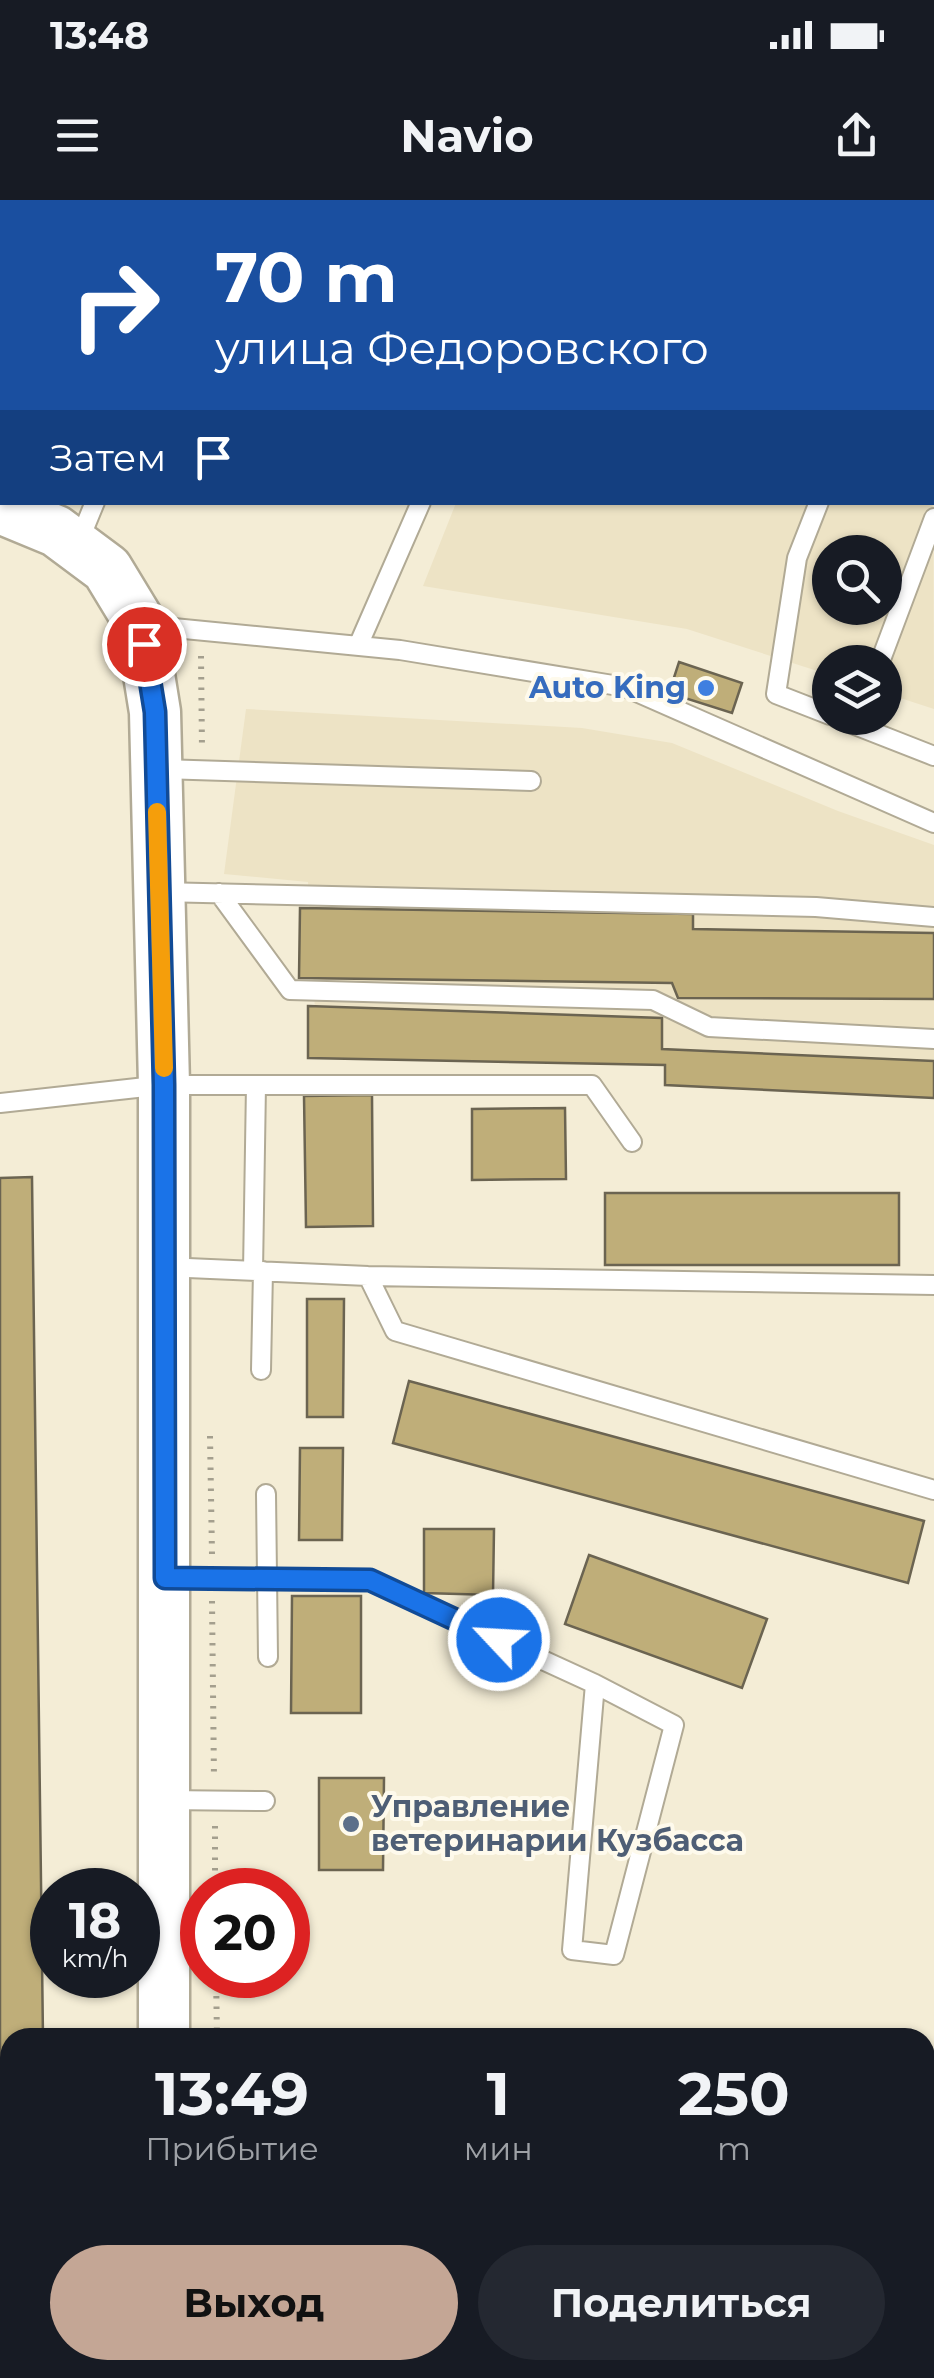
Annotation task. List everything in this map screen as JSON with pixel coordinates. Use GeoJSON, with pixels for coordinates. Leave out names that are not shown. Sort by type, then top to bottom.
{"type":"FeatureCollection","features":[{"type":"Feature","properties":{"kind":"street"},"geometry":{"type":"LineString","coordinates":[[0,508],[56,531],[86,524],[141,625],[155,712],[164,1085],[164,2028]]}},
{"type":"Feature","properties":{"kind":"lane"},"geometry":{"type":"LineString","coordinates":[[358,646],[420,505]]}},
{"type":"Feature","properties":{"kind":"lane"},"geometry":{"type":"LineString","coordinates":[[812,708],[776,694],[797,558],[818,505]]}},
{"type":"Feature","properties":{"kind":"lane"},"geometry":{"type":"LineString","coordinates":[[886,645],[934,518]]}},
{"type":"Feature","properties":{"kind":"lane"},"geometry":{"type":"LineString","coordinates":[[141,625],[400,650],[625,687],[934,823]]}},
{"type":"Feature","properties":{"kind":"lane"},"geometry":{"type":"LineString","coordinates":[[888,735],[934,756]]}},
{"type":"Feature","properties":{"kind":"lane"},"geometry":{"type":"LineString","coordinates":[[156,769],[531,782]]}},
{"type":"Feature","properties":{"kind":"lane"},"geometry":{"type":"LineString","coordinates":[[160,892],[816,908],[934,917]]}},
{"type":"Feature","properties":{"kind":"lane"},"geometry":{"type":"LineString","coordinates":[[219,893],[290,990],[654,1000],[709,1028],[934,1039]]}},
{"type":"Feature","properties":{"kind":"lane"},"geometry":{"type":"LineString","coordinates":[[0,1103],[164,1085],[592,1085],[632,1142]]}},
{"type":"Feature","properties":{"kind":"lane"},"geometry":{"type":"LineString","coordinates":[[256,1085],[261,1370]]}},
{"type":"Feature","properties":{"kind":"lane"},"geometry":{"type":"LineString","coordinates":[[164,1266],[368,1276],[934,1285]]}},
{"type":"Feature","properties":{"kind":"lane"},"geometry":{"type":"LineString","coordinates":[[368,1276],[395,1332],[934,1490]]}},
{"type":"Feature","properties":{"kind":"lane"},"geometry":{"type":"LineString","coordinates":[[266,1494],[268,1656]]}},
{"type":"Feature","properties":{"kind":"lane"},"geometry":{"type":"LineString","coordinates":[[165,1578],[370,1580],[596,1684],[674,1725],[614,1954],[572,1950],[596,1684]]}},
{"type":"Feature","properties":{"kind":"lane"},"geometry":{"type":"LineString","coordinates":[[164,1800],[265,1801]]}},
{"type":"Feature","properties":{"kind":"path"},"geometry":{"type":"LineString","coordinates":[[216,1998],[217,2028]]}},
{"type":"Feature","properties":{"kind":"shaded area"},"geometry":{"type":"Polygon","coordinates":[[[455,505],[933,505],[934,709],[902,699],[902,645],[812,645],[812,669],[687,629],[423,586],[455,505]]]}},
{"type":"Feature","properties":{"kind":"shaded area"},"geometry":{"type":"Polygon","coordinates":[[[246,709],[582,728],[672,743],[838,811],[934,845],[934,1069],[899,1063],[316,1028],[308,882],[224,874],[246,709]]]}},
{"type":"Feature","properties":{"kind":"building","name":"Auto King"},"geometry":{"type":"Polygon","coordinates":[[[679,662],[742,683],[732,713],[669,693],[679,662]]]}},
{"type":"Feature","properties":{"kind":"building"},"geometry":{"type":"Polygon","coordinates":[[[300,908],[693,914],[693,929],[934,933],[934,999],[678,998],[672,983],[299,978],[300,908]]]}},
{"type":"Feature","properties":{"kind":"building"},"geometry":{"type":"Polygon","coordinates":[[[308,1006],[662,1018],[662,1049],[934,1061],[934,1098],[665,1085],[665,1065],[308,1058],[308,1006]]]}},
{"type":"Feature","properties":{"kind":"building"},"geometry":{"type":"Polygon","coordinates":[[[372,1095],[373,1226],[306,1227],[304,1096],[372,1095]]]}},
{"type":"Feature","properties":{"kind":"building"},"geometry":{"type":"Polygon","coordinates":[[[565,1108],[566,1179],[472,1180],[472,1109],[565,1108]]]}},
{"type":"Feature","properties":{"kind":"building"},"geometry":{"type":"Polygon","coordinates":[[[32,1177],[41,1868],[30,1868],[30,1998],[42,1998],[43,2028],[0,2028],[0,1178],[32,1177]]]}},
{"type":"Feature","properties":{"kind":"building"},"geometry":{"type":"Polygon","coordinates":[[[605,1193],[899,1193],[899,1265],[605,1265],[605,1193]]]}},
{"type":"Feature","properties":{"kind":"building"},"geometry":{"type":"Polygon","coordinates":[[[307,1299],[344,1299],[343,1417],[307,1417],[307,1299]]]}},
{"type":"Feature","properties":{"kind":"building"},"geometry":{"type":"Polygon","coordinates":[[[409,1381],[924,1521],[908,1583],[393,1443],[409,1381]]]}},
{"type":"Feature","properties":{"kind":"building"},"geometry":{"type":"Polygon","coordinates":[[[300,1448],[343,1448],[342,1540],[299,1540],[300,1448]]]}},
{"type":"Feature","properties":{"kind":"building"},"geometry":{"type":"Polygon","coordinates":[[[424,1529],[494,1529],[493,1595],[424,1593],[424,1529]]]}},
{"type":"Feature","properties":{"kind":"building"},"geometry":{"type":"Polygon","coordinates":[[[589,1555],[767,1619],[742,1688],[565,1624],[589,1555]]]}},
{"type":"Feature","properties":{"kind":"building"},"geometry":{"type":"Polygon","coordinates":[[[292,1596],[361,1596],[361,1713],[291,1713],[292,1596]]]}},
{"type":"Feature","properties":{"kind":"building","name":"Управление ветеринарии Кузбасса"},"geometry":{"type":"Polygon","coordinates":[[[319,1778],[384,1778],[383,1870],[319,1870],[319,1778]]]}},
{"type":"Feature","properties":{"kind":"slow traffic"},"geometry":{"type":"LineString","coordinates":[[157,812],[164,1068]]}},
{"type":"Feature","properties":{"kind":"place","name":"Auto King"},"geometry":{"type":"Point","coordinates":[706,688]}},
{"type":"Feature","properties":{"kind":"place","name":"Управление ветеринарии Кузбасса"},"geometry":{"type":"Point","coordinates":[351,1824]}},
{"type":"Feature","properties":{"kind":"route"},"geometry":{"type":"LineString","coordinates":[[144,644],[155,712],[164,1085],[165,1578],[370,1580],[499,1640]]}}]}
